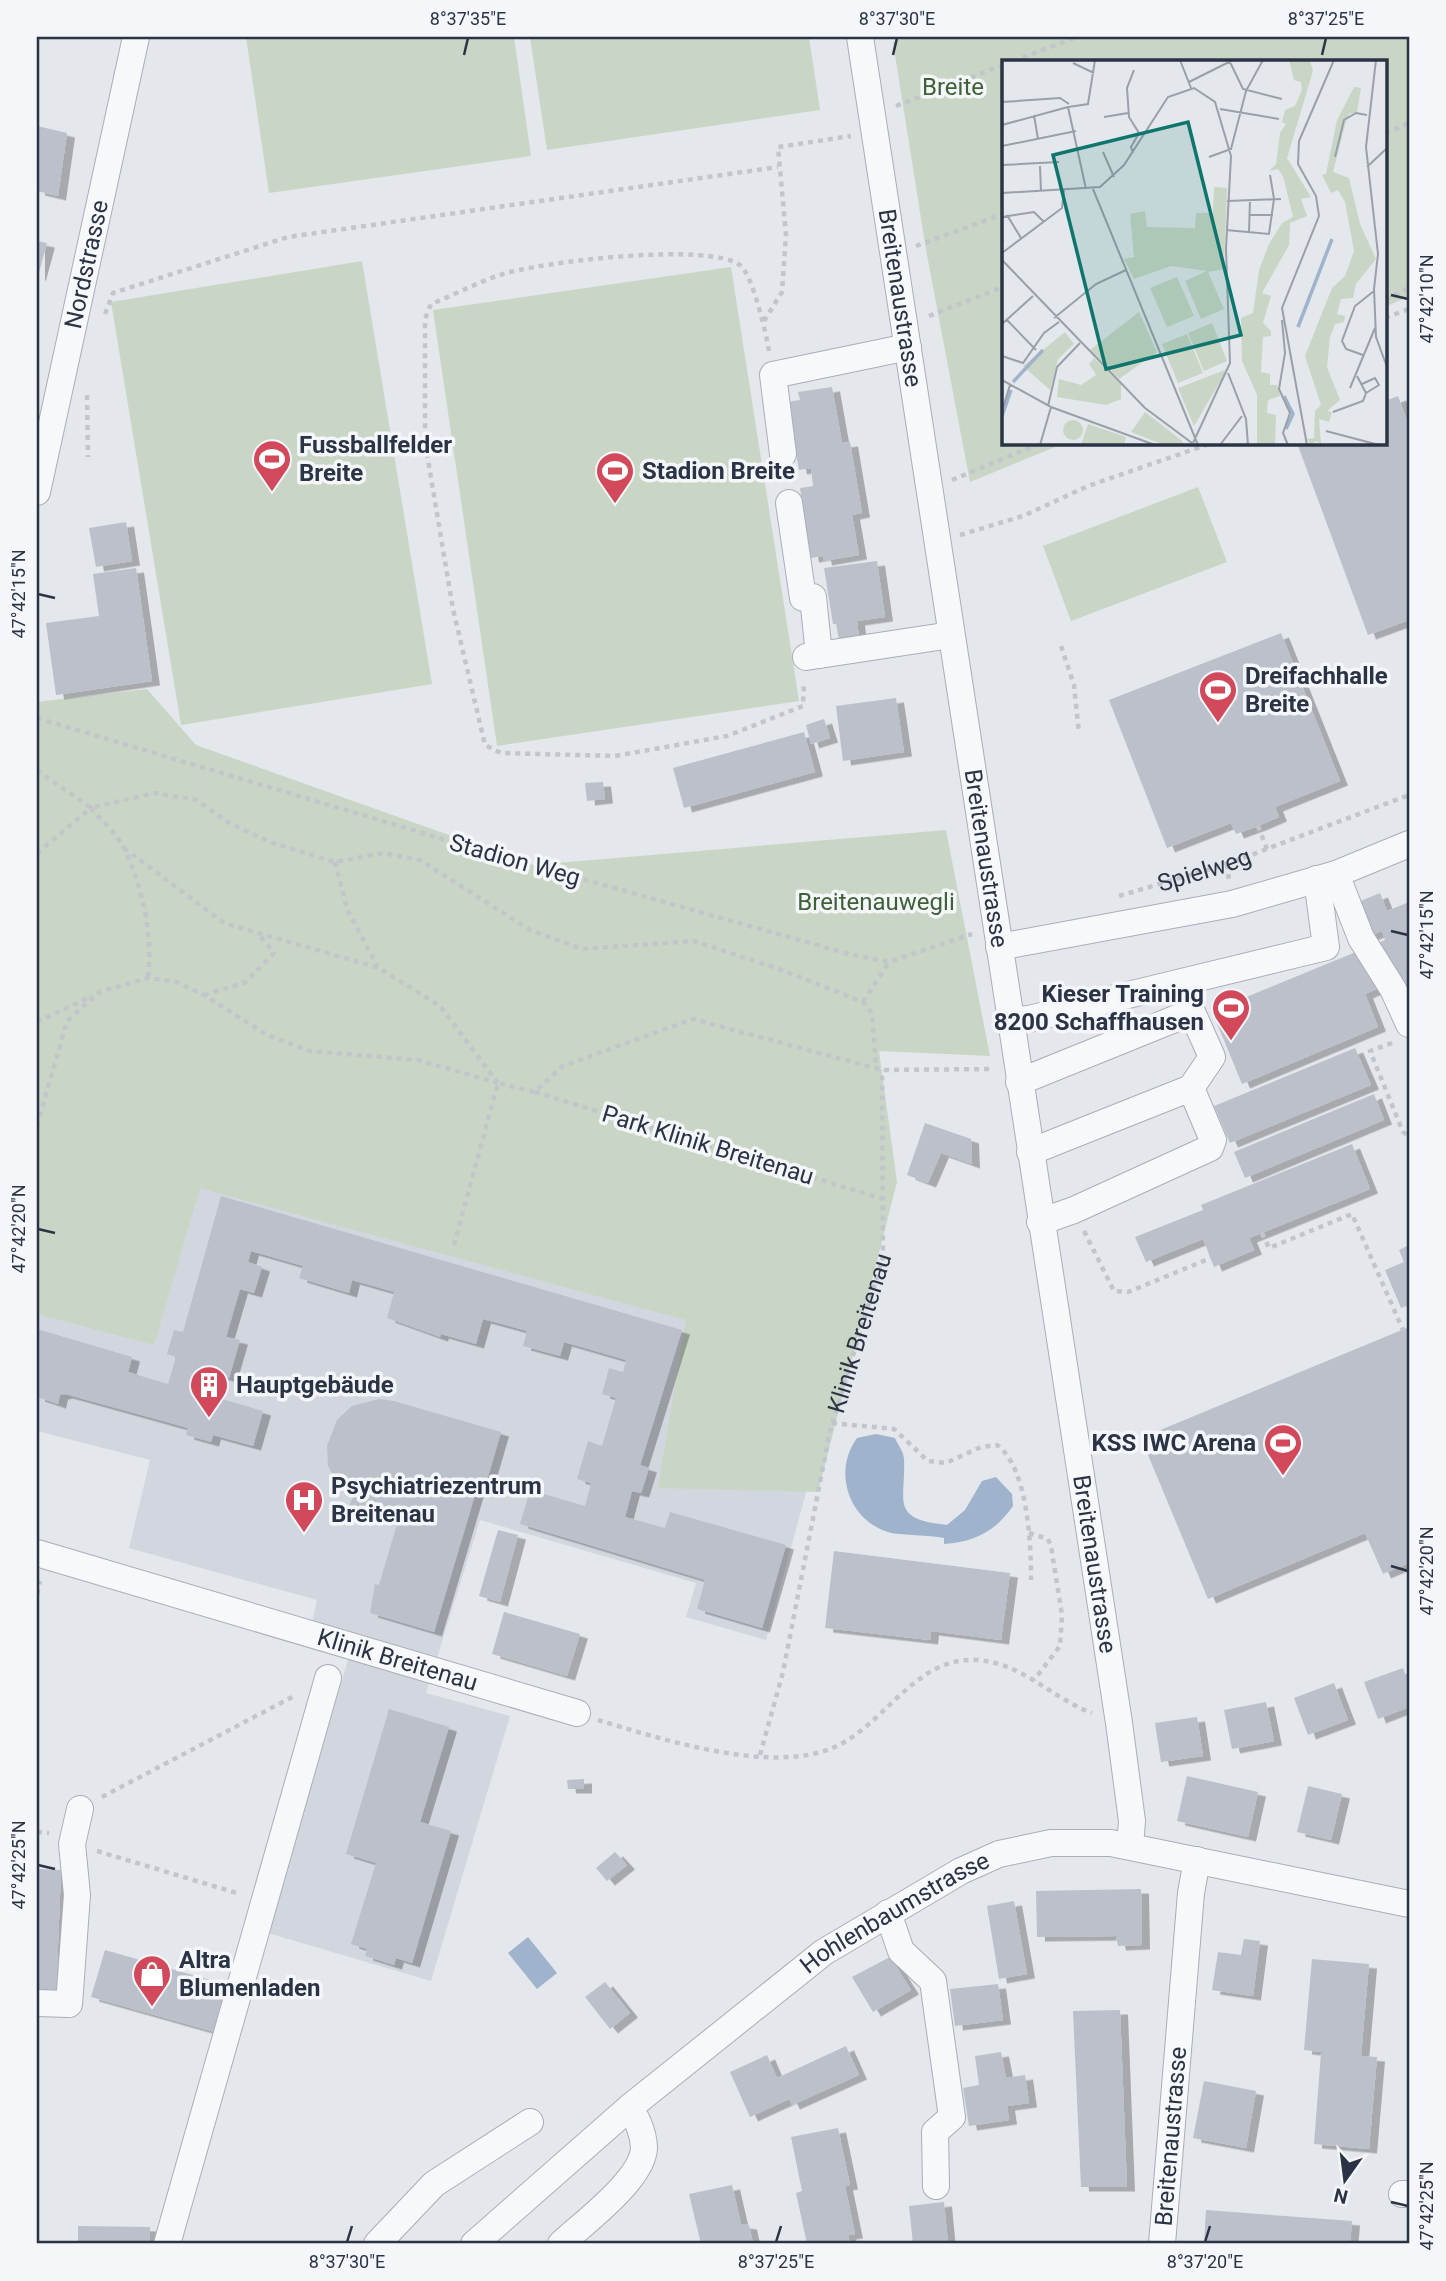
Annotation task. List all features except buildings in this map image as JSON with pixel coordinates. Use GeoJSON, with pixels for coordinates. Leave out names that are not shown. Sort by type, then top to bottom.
{"type":"FeatureCollection","features":[{"type":"Feature","properties":{"kind":"street","name":"Nordstrasse"},"geometry":{"type":"LineString","coordinates":[[37,492],[136,37]]}},
{"type":"Feature","properties":{"kind":"street","name":"Breitenaustrasse"},"geometry":{"type":"LineString","coordinates":[[860,37],[1119,1723],[1132,1821],[1130,1846]]}},
{"type":"Feature","properties":{"kind":"street"},"geometry":{"type":"LineString","coordinates":[[783,454],[773,376],[907,337]]}},
{"type":"Feature","properties":{"kind":"street"},"geometry":{"type":"LineString","coordinates":[[789,503],[803,598],[813,597],[813,656],[951,635]]}},
{"type":"Feature","properties":{"kind":"street","name":"Spielweg"},"geometry":{"type":"LineString","coordinates":[[997,937],[1232,904],[1326,876],[1409,844]]}},
{"type":"Feature","properties":{"kind":"street"},"geometry":{"type":"LineString","coordinates":[[1009,1020],[1029,1019],[1326,947],[1326,876]]}},
{"type":"Feature","properties":{"kind":"street"},"geometry":{"type":"LineString","coordinates":[[1326,876],[1393,989],[1404,1032]]}},
{"type":"Feature","properties":{"kind":"street"},"geometry":{"type":"LineString","coordinates":[[1018,1075],[1192,1012],[1212,1057],[1191,1088],[1030,1152]]}},
{"type":"Feature","properties":{"kind":"street"},"geometry":{"type":"LineString","coordinates":[[1040,1222],[1074,1210],[1210,1148],[1213,1140],[1191,1088]]}},
{"type":"Feature","properties":{"kind":"street","name":"Klinik Breitenau"},"geometry":{"type":"LineString","coordinates":[[37,1553],[578,1713]]}},
{"type":"Feature","properties":{"kind":"street"},"geometry":{"type":"LineString","coordinates":[[167,2244],[328,1678]]}},
{"type":"Feature","properties":{"kind":"street"},"geometry":{"type":"LineString","coordinates":[[37,2003],[69,2004],[77,1895],[72,1844],[80,1810]]}},
{"type":"Feature","properties":{"kind":"street","name":"Hohlenbaumstrasse"},"geometry":{"type":"LineString","coordinates":[[474,2244],[630,2107],[824,1952],[961,1871],[1017,1849],[1085,1841],[1130,1846],[1409,1904]]}},
{"type":"Feature","properties":{"kind":"street","name":"Breitenaustrasse"},"geometry":{"type":"LineString","coordinates":[[1162,2244],[1191,1894],[1197,1860]]}},
{"type":"Feature","properties":{"kind":"street"},"geometry":{"type":"LineString","coordinates":[[888,1913],[901,1951],[933,1981],[952,2117],[934,2133],[936,2186]]}},
{"type":"Feature","properties":{"kind":"street"},"geometry":{"type":"LineString","coordinates":[[561,2244],[631,2178],[640,2164],[644,2149],[641,2127],[630,2107]]}},
{"type":"Feature","properties":{"kind":"street"},"geometry":{"type":"LineString","coordinates":[[377,2244],[434,2184],[530,2122]]}},
{"type":"Feature","properties":{"kind":"path"},"geometry":{"type":"LineString","coordinates":[[1016,60],[1077,37]]}},
{"type":"Feature","properties":{"kind":"path"},"geometry":{"type":"LineString","coordinates":[[764,322],[782,292],[786,235],[778,146],[873,124],[1002,65]]}},
{"type":"Feature","properties":{"kind":"path"},"geometry":{"type":"LineString","coordinates":[[1386,133],[1409,123]]}},
{"type":"Feature","properties":{"kind":"path"},"geometry":{"type":"LineString","coordinates":[[104,315],[113,293],[288,237],[778,167]]}},
{"type":"Feature","properties":{"kind":"path"},"geometry":{"type":"LineString","coordinates":[[893,255],[1002,214]]}},
{"type":"Feature","properties":{"kind":"path"},"geometry":{"type":"LineString","coordinates":[[773,376],[764,322],[743,267],[729,258],[635,253],[501,274],[431,304],[425,319],[425,442],[453,609],[485,745],[500,753],[615,756],[727,736],[803,706],[813,656]]}},
{"type":"Feature","properties":{"kind":"path"},"geometry":{"type":"LineString","coordinates":[[907,337],[1002,288]]}},
{"type":"Feature","properties":{"kind":"path"},"geometry":{"type":"LineString","coordinates":[[1386,299],[1409,288]]}},
{"type":"Feature","properties":{"kind":"path"},"geometry":{"type":"LineString","coordinates":[[1386,318],[1409,309]]}},
{"type":"Feature","properties":{"kind":"path"},"geometry":{"type":"LineString","coordinates":[[87,393],[88,457]]}},
{"type":"Feature","properties":{"kind":"path"},"geometry":{"type":"LineString","coordinates":[[930,490],[1039,444]]}},
{"type":"Feature","properties":{"kind":"path"},"geometry":{"type":"LineString","coordinates":[[937,542],[1023,516],[1088,486],[1209,444]]}},
{"type":"Feature","properties":{"kind":"path"},"geometry":{"type":"LineString","coordinates":[[1061,646],[1074,685],[1079,733]]}},
{"type":"Feature","properties":{"kind":"path","name":"Stadion Weg"},"geometry":{"type":"LineString","coordinates":[[37,718],[483,851],[849,954],[889,962]]}},
{"type":"Feature","properties":{"kind":"path"},"geometry":{"type":"LineString","coordinates":[[37,770],[91,808],[124,848],[224,923],[379,968],[440,1006],[498,1083],[454,1245]]}},
{"type":"Feature","properties":{"kind":"path"},"geometry":{"type":"LineString","coordinates":[[37,853],[91,808],[155,793],[196,800],[231,824],[273,843],[335,862],[383,852],[420,860],[530,930],[582,949],[694,941],[779,969],[863,1002],[872,1013],[876,1068]]}},
{"type":"Feature","properties":{"kind":"path","name":"Spielweg"},"geometry":{"type":"LineString","coordinates":[[1109,899],[1267,849],[1409,795]]}},
{"type":"Feature","properties":{"kind":"path"},"geometry":{"type":"LineString","coordinates":[[1258,826],[1267,849]]}},
{"type":"Feature","properties":{"kind":"path"},"geometry":{"type":"LineString","coordinates":[[124,848],[145,912],[151,948],[148,978]]}},
{"type":"Feature","properties":{"kind":"path"},"geometry":{"type":"LineString","coordinates":[[335,862],[347,909],[379,968]]}},
{"type":"Feature","properties":{"kind":"path"},"geometry":{"type":"LineString","coordinates":[[204,995],[246,982],[274,953],[259,935]]}},
{"type":"Feature","properties":{"kind":"path"},"geometry":{"type":"LineString","coordinates":[[863,1002],[889,962],[997,937]]}},
{"type":"Feature","properties":{"kind":"path","name":"Park Klinik Breitenau"},"geometry":{"type":"LineString","coordinates":[[37,1023],[99,992],[148,978],[177,982],[204,995],[267,1035],[310,1051],[418,1060],[534,1092],[883,1199]]}},
{"type":"Feature","properties":{"kind":"path","name":"Park Klinik Breitenau"},"geometry":{"type":"LineString","coordinates":[[37,1126],[67,1021],[99,992]]}},
{"type":"Feature","properties":{"kind":"path"},"geometry":{"type":"LineString","coordinates":[[534,1092],[563,1066],[693,1019],[882,1070],[1018,1075]]}},
{"type":"Feature","properties":{"kind":"path"},"geometry":{"type":"LineString","coordinates":[[1404,1032],[1370,1051],[1403,1132],[1409,1136]]}},
{"type":"Feature","properties":{"kind":"path","name":"Klinik Breitenau"},"geometry":{"type":"LineString","coordinates":[[760,1755],[783,1672],[832,1423],[883,1257],[882,1070]]}},
{"type":"Feature","properties":{"kind":"path"},"geometry":{"type":"LineString","coordinates":[[1074,1210],[1114,1291],[1128,1292],[1211,1258]]}},
{"type":"Feature","properties":{"kind":"path"},"geometry":{"type":"LineString","coordinates":[[1262,1233],[1269,1248],[1352,1214],[1402,1330]]}},
{"type":"Feature","properties":{"kind":"path"},"geometry":{"type":"LineString","coordinates":[[832,1423],[894,1429],[928,1461],[946,1463],[981,1447],[997,1445],[1015,1465],[1029,1533],[1031,1580]]}},
{"type":"Feature","properties":{"kind":"path"},"geometry":{"type":"LineString","coordinates":[[1029,1533],[1048,1539],[1051,1546],[1062,1615],[1060,1646],[1034,1680]]}},
{"type":"Feature","properties":{"kind":"path"},"geometry":{"type":"LineString","coordinates":[[578,1713],[690,1748],[794,1757],[822,1752],[857,1734],[926,1673],[957,1662],[993,1662],[1034,1680],[1086,1711],[1119,1723]]}},
{"type":"Feature","properties":{"kind":"path"},"geometry":{"type":"LineString","coordinates":[[37,1832],[47,1835],[80,1810],[328,1678]]}},
{"type":"Feature","properties":{"kind":"path"},"geometry":{"type":"LineString","coordinates":[[72,1844],[264,1902]]}},
{"type":"Feature","properties":{"kind":"shaded area","name":"Psychiatriezentrum Breitenau"},"geometry":{"type":"Polygon","coordinates":[[[166,1098],[753,1256],[821,1437],[766,1640],[686,1617],[696,1583],[480,1520],[426,1693],[510,1716],[431,1981],[268,1933],[355,1636],[312,1623],[317,1600],[129,1548],[150,1460],[37,1431],[37,1270],[166,1098]]]}},
{"type":"Feature","properties":{"kind":"green space"},"geometry":{"type":"Polygon","coordinates":[[[246,37],[514,37],[531,156],[269,193],[246,37]]]}},
{"type":"Feature","properties":{"kind":"green space"},"geometry":{"type":"Polygon","coordinates":[[[530,37],[809,37],[820,110],[547,150],[530,37]]]}},
{"type":"Feature","properties":{"kind":"green space","name":"Breite"},"geometry":{"type":"Polygon","coordinates":[[[907,37],[1409,37],[1409,296],[1386,307],[1386,60],[1002,60],[1002,444],[1063,444],[970,482],[926,250],[893,42],[907,37]]]}},
{"type":"Feature","properties":{"kind":"green space","name":"Fussballfelder Breite"},"geometry":{"type":"Polygon","coordinates":[[[362,261],[432,684],[181,725],[111,302],[362,261]]]}},
{"type":"Feature","properties":{"kind":"green space","name":"Stadion Breite"},"geometry":{"type":"Polygon","coordinates":[[[731,267],[799,701],[497,746],[433,310],[731,267]]]}},
{"type":"Feature","properties":{"kind":"green space"},"geometry":{"type":"Polygon","coordinates":[[[1198,487],[1227,562],[1071,621],[1043,546],[1198,487]]]}},
{"type":"Feature","properties":{"kind":"green space","name":"Breitenauwegli"},"geometry":{"type":"Polygon","coordinates":[[[147,689],[196,745],[533,865],[946,830],[990,1056],[879,1051],[897,1182],[818,1492],[658,1488],[686,1320],[200,1188],[154,1345],[37,1314],[37,702],[147,689]]]}},
{"type":"Feature","properties":{"kind":"water"},"geometry":{"type":"Polygon","coordinates":[[[876,1434],[895,1438],[902,1451],[904,1506],[908,1513],[916,1518],[947,1525],[965,1510],[982,1481],[996,1477],[1012,1494],[1013,1506],[991,1529],[974,1538],[955,1543],[944,1544],[944,1538],[891,1533],[876,1527],[855,1507],[849,1494],[846,1466],[857,1438],[876,1434]]]}},
{"type":"Feature","properties":{"kind":"water"},"geometry":{"type":"Polygon","coordinates":[[[528,1937],[557,1973],[537,1989],[508,1953],[528,1937]]]}},
{"type":"Feature","properties":{"kind":"place","name":"Fussballfelder Breite"},"geometry":{"type":"Point","coordinates":[272,493]}},
{"type":"Feature","properties":{"kind":"place","name":"Stadion Breite"},"geometry":{"type":"Point","coordinates":[615,505]}},
{"type":"Feature","properties":{"kind":"place","name":"Dreifachhalle Breite"},"geometry":{"type":"Point","coordinates":[1218,724]}},
{"type":"Feature","properties":{"kind":"place","name":"Kieser Training 8200 Schaffhausen"},"geometry":{"type":"Point","coordinates":[1231,1042]}},
{"type":"Feature","properties":{"kind":"place","name":"Hauptgebäude"},"geometry":{"type":"Point","coordinates":[209,1419]}},
{"type":"Feature","properties":{"kind":"place","name":"KSS IWC Arena"},"geometry":{"type":"Point","coordinates":[1283,1477]}},
{"type":"Feature","properties":{"kind":"place","name":"Psychiatriezentrum Breitenau"},"geometry":{"type":"Point","coordinates":[304,1534]}},
{"type":"Feature","properties":{"kind":"place","name":"Altra Blumenladen"},"geometry":{"type":"Point","coordinates":[152,2008]}}]}
